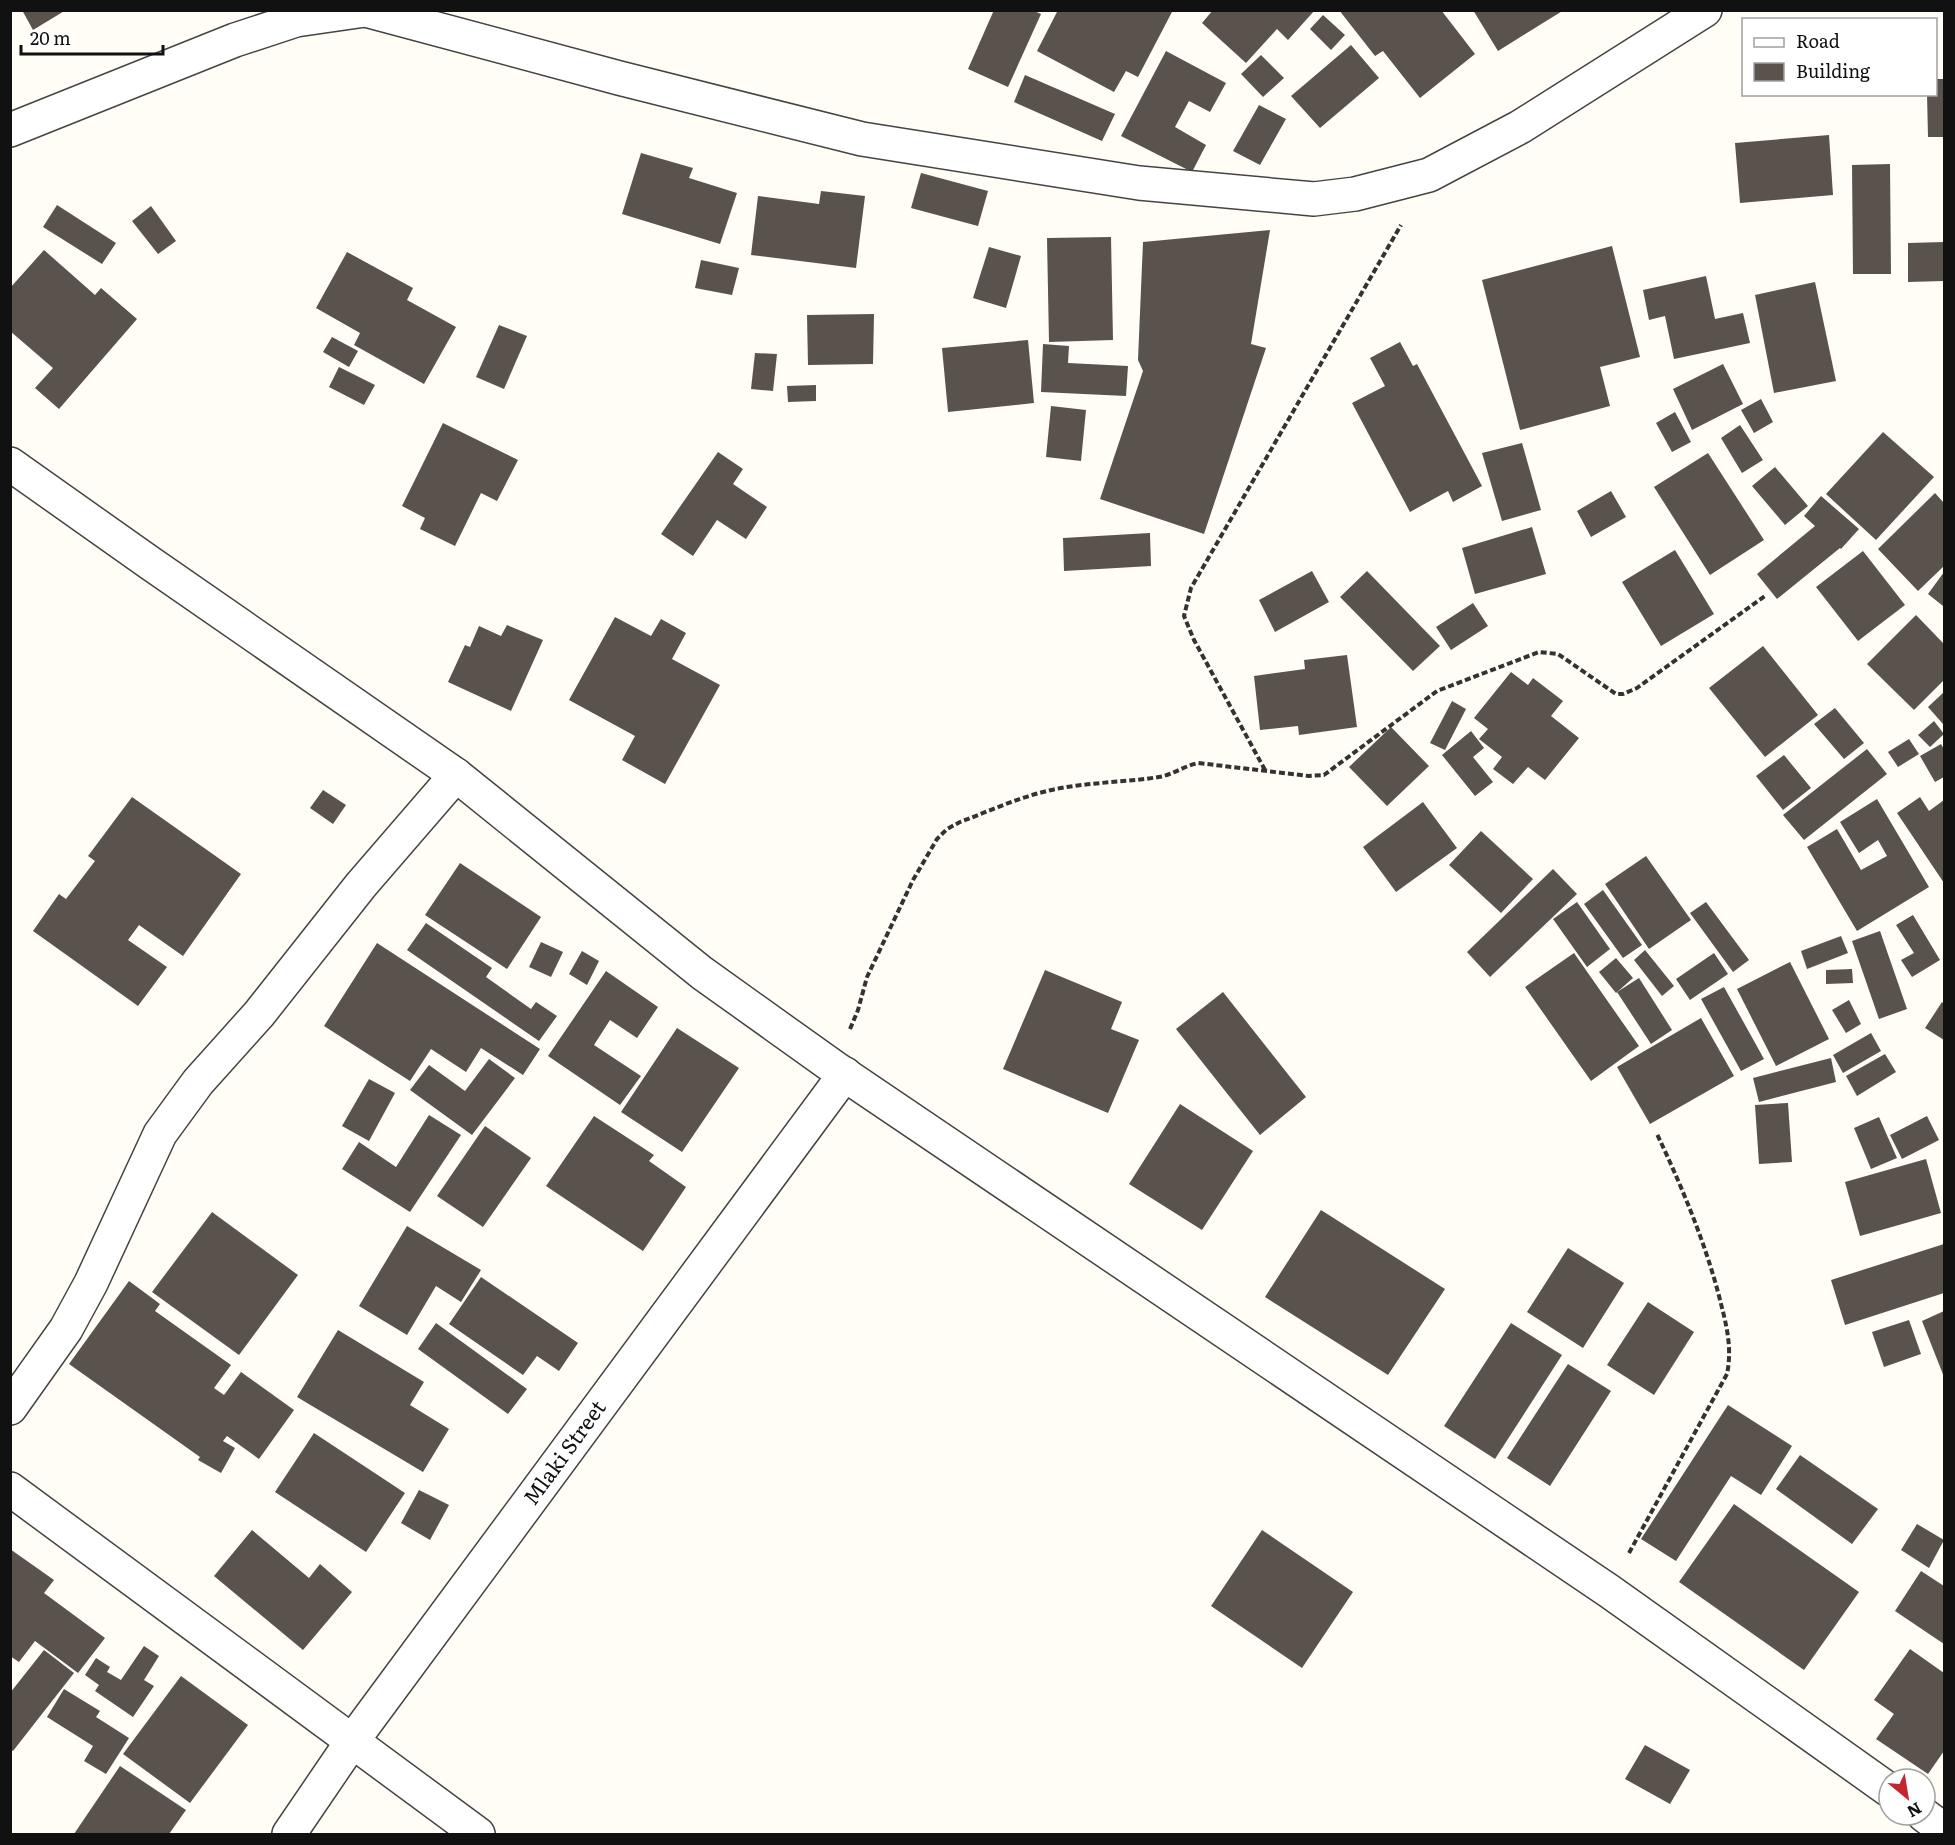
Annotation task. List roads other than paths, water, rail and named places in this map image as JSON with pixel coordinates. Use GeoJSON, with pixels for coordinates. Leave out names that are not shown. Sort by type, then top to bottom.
{"type":"FeatureCollection","features":[{"type":"Feature","properties":{"kind":"street"},"geometry":{"type":"LineString","coordinates":[[10,130],[236,25],[296,20],[365,10],[619,78],[862,139],[1139,183],[1314,199],[1355,194],[1429,175],[1520,128],[1705,10]]}},
{"type":"Feature","properties":{"kind":"street"},"geometry":{"type":"LineString","coordinates":[[10,464],[456,775],[702,973],[840,1071],[1609,1591],[1877,1781]]}},
{"type":"Feature","properties":{"kind":"street"},"geometry":{"type":"LineString","coordinates":[[10,1408],[66,1329],[91,1282],[160,1134],[198,1082],[259,1014],[361,885],[456,775]]}},
{"type":"Feature","properties":{"kind":"street","name":"Mlaki Street"},"geometry":{"type":"LineString","coordinates":[[289,1834],[352,1740],[840,1071]]}},
{"type":"Feature","properties":{"kind":"street"},"geometry":{"type":"LineString","coordinates":[[10,1489],[478,1834]]}}]}
